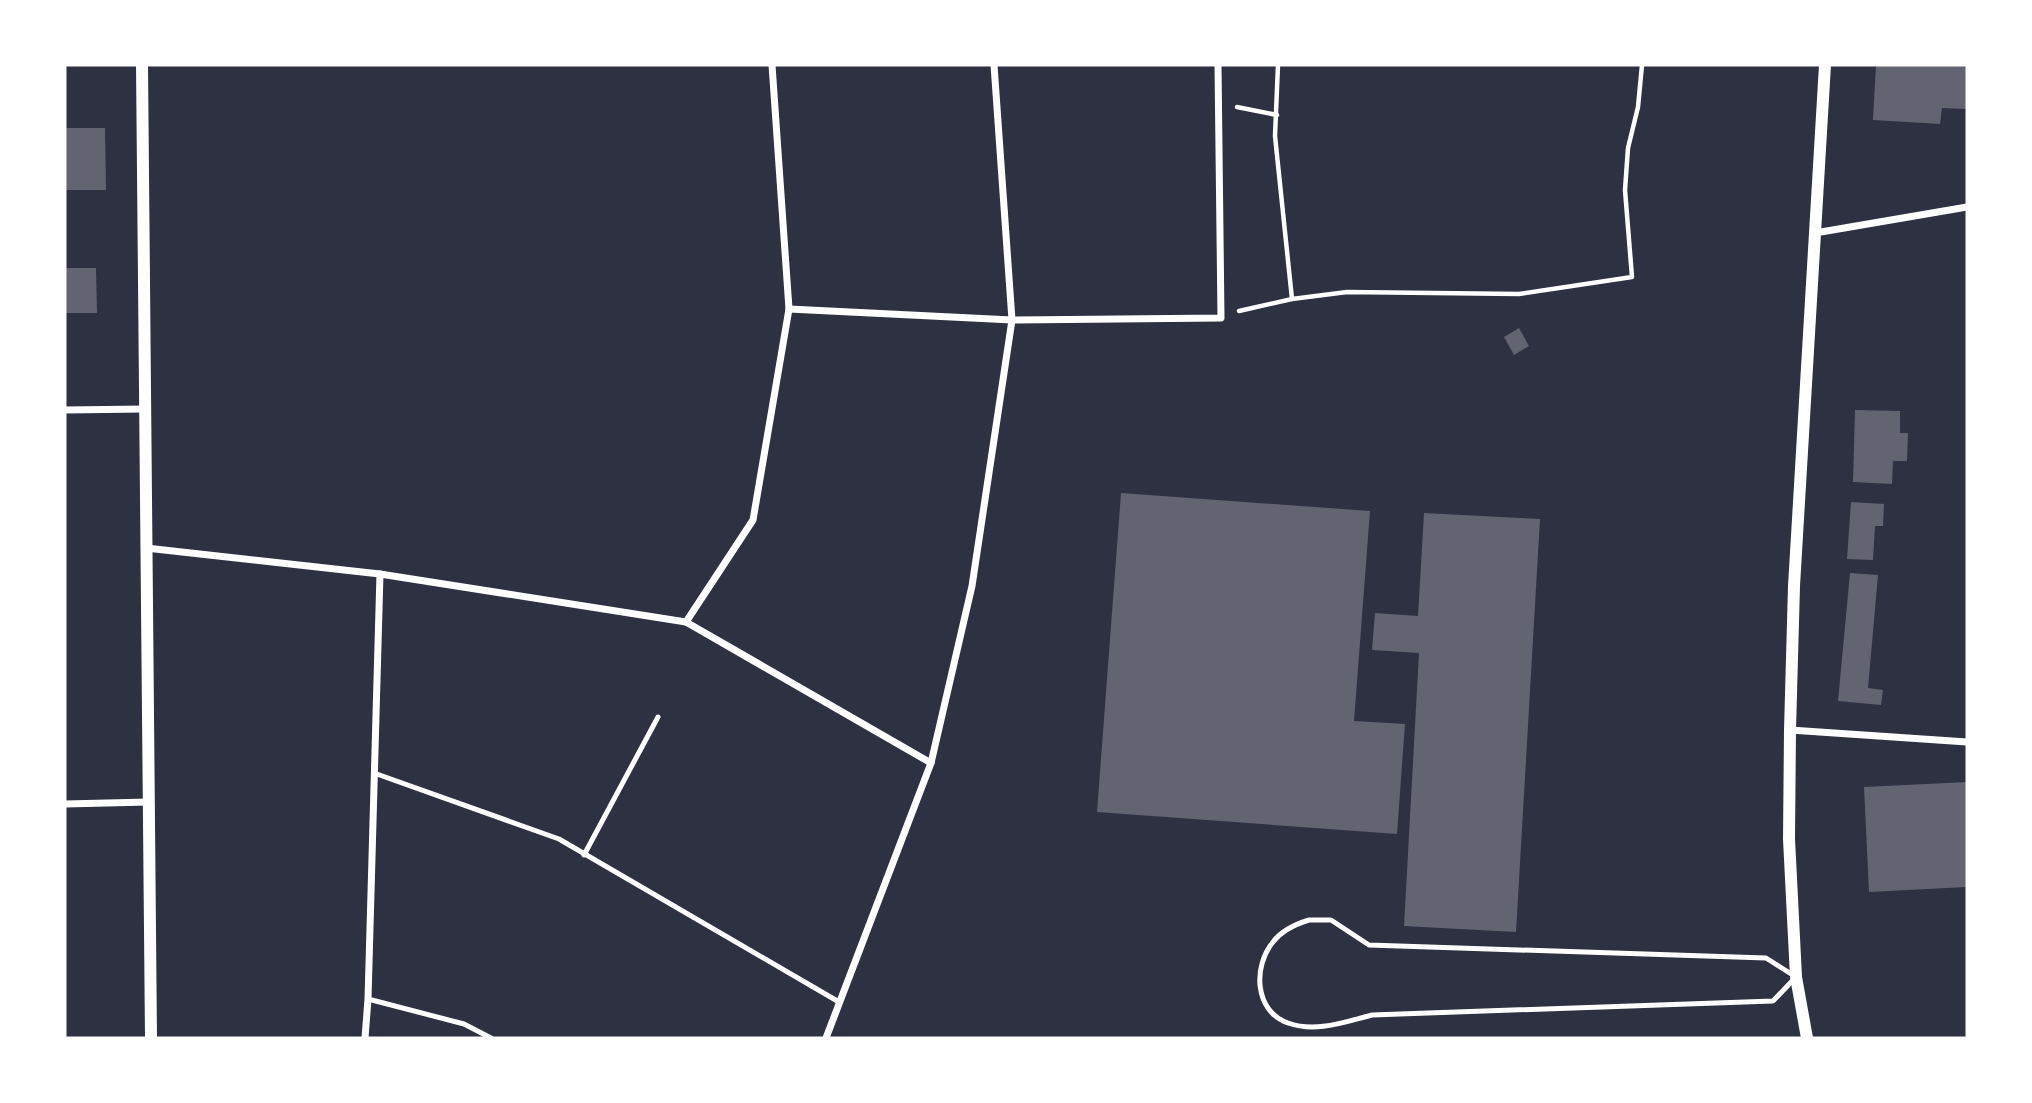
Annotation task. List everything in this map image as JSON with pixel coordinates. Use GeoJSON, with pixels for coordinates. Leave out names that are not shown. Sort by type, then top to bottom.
{"type":"FeatureCollection","features":[{"type":"Feature","properties":{"kind":"street"},"geometry":{"type":"LineString","coordinates":[[142,65],[151,1038]]}},
{"type":"Feature","properties":{"kind":"street"},"geometry":{"type":"LineString","coordinates":[[685,622],[753,520],[789,309],[772,65]]}},
{"type":"Feature","properties":{"kind":"street"},"geometry":{"type":"LineString","coordinates":[[826,1038],[930,763],[972,586],[1012,320],[993,65]]}},
{"type":"Feature","properties":{"kind":"street"},"geometry":{"type":"LineString","coordinates":[[789,309],[1012,320],[1221,317],[1218,65]]}},
{"type":"Feature","properties":{"kind":"street"},"geometry":{"type":"LineString","coordinates":[[1807,1038],[1796,977],[1789,839],[1790,730],[1794,586],[1825,65]]}},
{"type":"Feature","properties":{"kind":"street"},"geometry":{"type":"LineString","coordinates":[[1815,233],[1967,207]]}},
{"type":"Feature","properties":{"kind":"street"},"geometry":{"type":"LineString","coordinates":[[65,410],[145,409]]}},
{"type":"Feature","properties":{"kind":"street"},"geometry":{"type":"LineString","coordinates":[[146,548],[380,574],[685,622],[930,763]]}},
{"type":"Feature","properties":{"kind":"street"},"geometry":{"type":"LineString","coordinates":[[365,1038],[369,999],[380,574]]}},
{"type":"Feature","properties":{"kind":"street"},"geometry":{"type":"LineString","coordinates":[[1790,730],[1967,742]]}},
{"type":"Feature","properties":{"kind":"street"},"geometry":{"type":"LineString","coordinates":[[65,804],[149,802]]}},
{"type":"Feature","properties":{"kind":"lane"},"geometry":{"type":"LineString","coordinates":[[584,855],[658,717]]}},
{"type":"Feature","properties":{"kind":"lane"},"geometry":{"type":"LineString","coordinates":[[374,773],[559,839],[839,1002]]}},
{"type":"Feature","properties":{"kind":"lane"},"geometry":{"type":"LineString","coordinates":[[1309,919],[1331,920],[1370,945],[1766,958],[1796,977],[1773,1001],[1372,1015],[1324,1028],[1286,1023],[1265,1005],[1259,986],[1262,963],[1273,942],[1291,926],[1309,919]]}},
{"type":"Feature","properties":{"kind":"lane"},"geometry":{"type":"LineString","coordinates":[[369,999],[464,1024],[491,1038]]}},
{"type":"Feature","properties":{"kind":"path"},"geometry":{"type":"LineString","coordinates":[[1278,65],[1275,136],[1292,299]]}},
{"type":"Feature","properties":{"kind":"path"},"geometry":{"type":"LineString","coordinates":[[1221,317],[1292,299],[1348,292],[1519,293],[1632,277],[1625,190],[1628,148],[1639,107],[1642,65]]}},
{"type":"Feature","properties":{"kind":"path"},"geometry":{"type":"LineString","coordinates":[[1219,103],[1277,115]]}},
{"type":"Feature","properties":{"kind":"building"},"geometry":{"type":"Polygon","coordinates":[[[1876,65],[1967,65],[1967,109],[1942,108],[1940,124],[1873,120],[1876,65]]]}},
{"type":"Feature","properties":{"kind":"building"},"geometry":{"type":"Polygon","coordinates":[[[65,128],[105,128],[106,190],[65,190],[65,128]]]}},
{"type":"Feature","properties":{"kind":"building"},"geometry":{"type":"Polygon","coordinates":[[[65,268],[96,268],[97,313],[65,313],[65,268]]]}},
{"type":"Feature","properties":{"kind":"building"},"geometry":{"type":"Polygon","coordinates":[[[1519,328],[1529,346],[1514,355],[1504,337],[1519,328]]]}},
{"type":"Feature","properties":{"kind":"building"},"geometry":{"type":"Polygon","coordinates":[[[1855,410],[1900,411],[1900,433],[1908,433],[1907,461],[1893,461],[1892,484],[1853,482],[1855,410]]]}},
{"type":"Feature","properties":{"kind":"building"},"geometry":{"type":"Polygon","coordinates":[[[1121,493],[1370,511],[1354,721],[1405,724],[1397,834],[1097,812],[1121,493]]]}},
{"type":"Feature","properties":{"kind":"building"},"geometry":{"type":"Polygon","coordinates":[[[1851,502],[1884,504],[1883,526],[1875,526],[1873,560],[1847,559],[1851,502]]]}},
{"type":"Feature","properties":{"kind":"building"},"geometry":{"type":"Polygon","coordinates":[[[1424,513],[1540,519],[1516,932],[1404,926],[1419,653],[1372,650],[1375,613],[1418,616],[1424,513]]]}},
{"type":"Feature","properties":{"kind":"building"},"geometry":{"type":"Polygon","coordinates":[[[1850,573],[1878,575],[1868,688],[1883,690],[1881,705],[1838,701],[1850,573]]]}},
{"type":"Feature","properties":{"kind":"building"},"geometry":{"type":"Polygon","coordinates":[[[1967,782],[1967,887],[1869,892],[1864,787],[1967,782]]]}}]}
